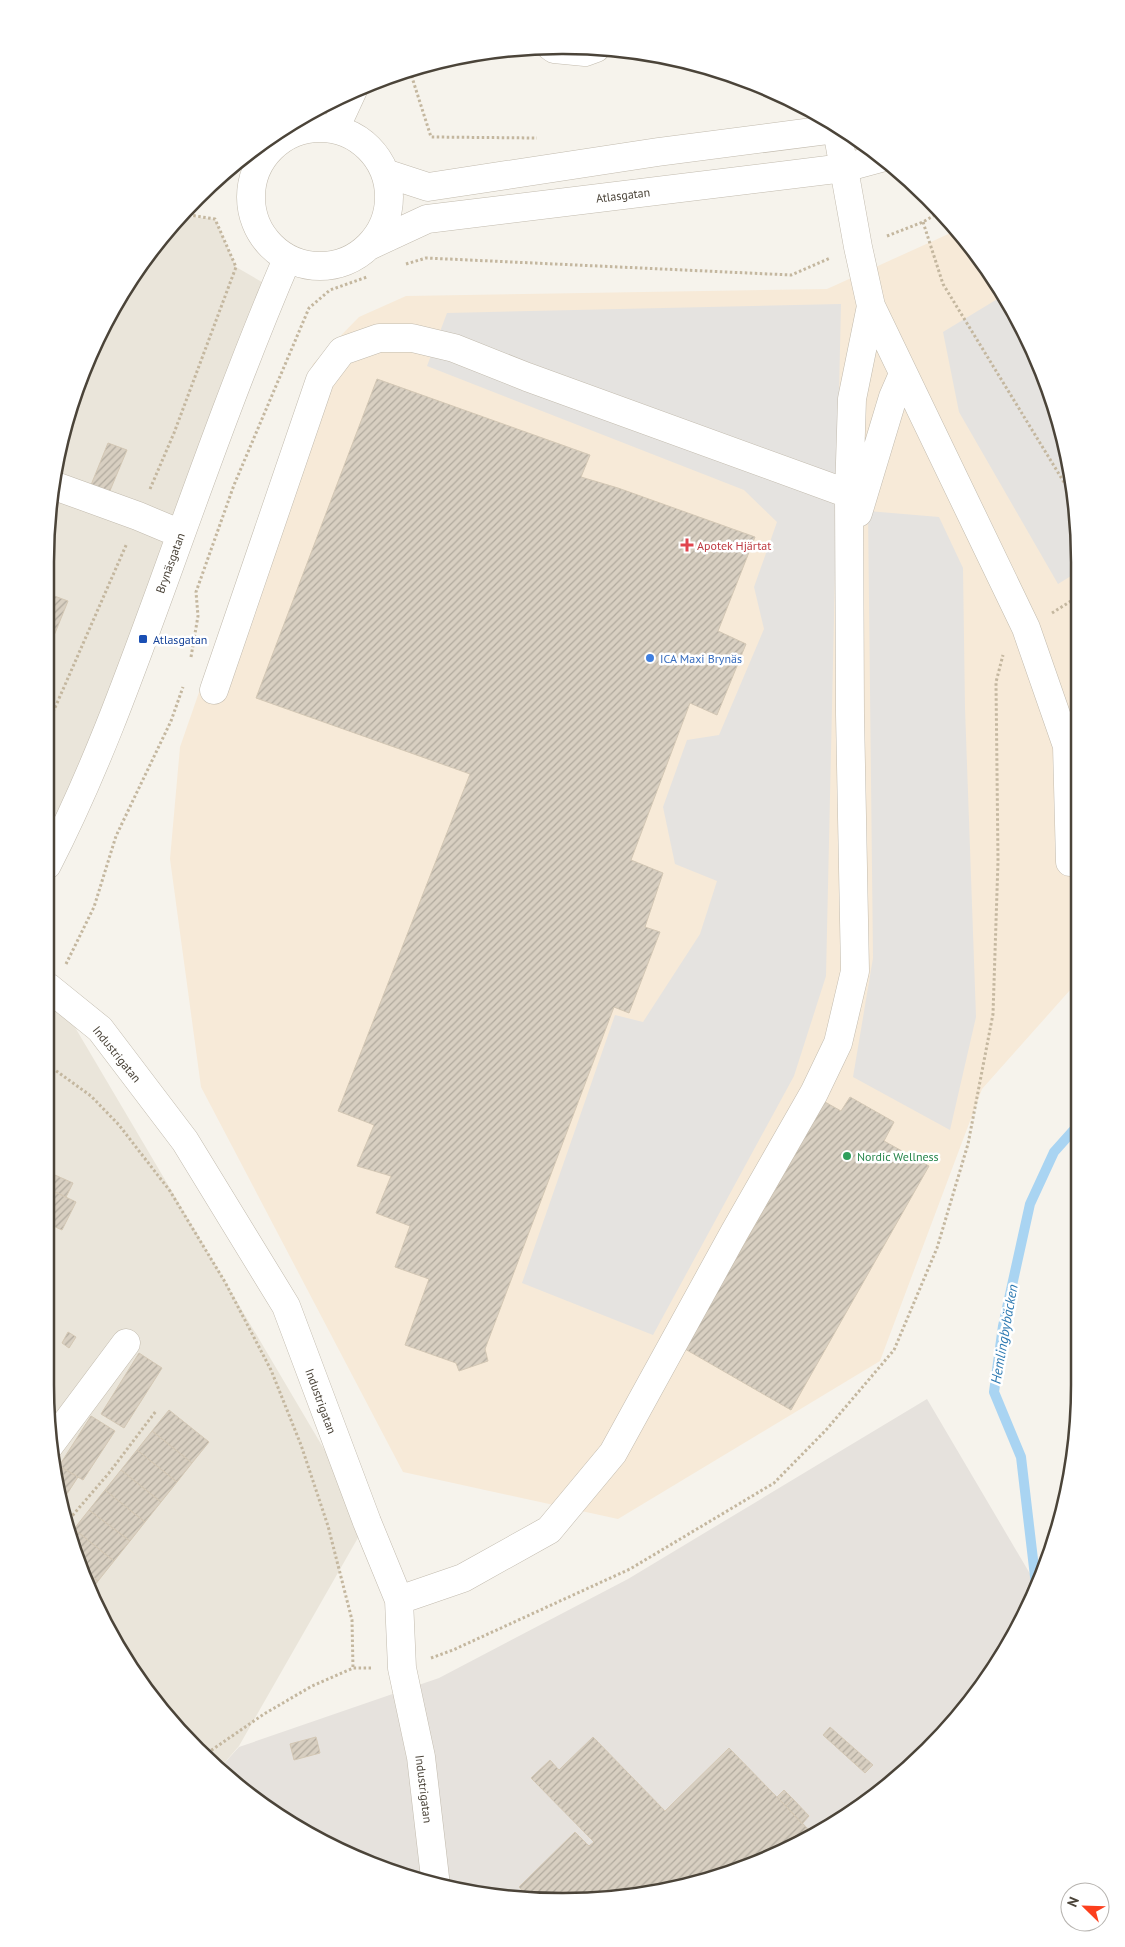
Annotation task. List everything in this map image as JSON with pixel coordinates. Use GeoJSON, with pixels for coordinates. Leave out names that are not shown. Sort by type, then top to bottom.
{"type":"FeatureCollection","features":[{"type":"Feature","properties":{"kind":"street"},"geometry":{"type":"LineString","coordinates":[[336,129],[348,101]]}},
{"type":"Feature","properties":{"kind":"street"},"geometry":{"type":"LineString","coordinates":[[320,127],[336,129],[352,135],[366,145],[377,157],[385,173],[389,189],[389,206],[382,228],[370,246],[352,260],[330,266],[308,266],[287,259],[267,242],[254,220],[250,204],[251,187],[245,168],[288,135],[303,129],[320,127]]}},
{"type":"Feature","properties":{"kind":"street"},"geometry":{"type":"LineString","coordinates":[[385,173],[428,187],[658,152],[831,130]]}},
{"type":"Feature","properties":{"kind":"street"},"geometry":{"type":"LineString","coordinates":[[841,136],[844,168],[871,306],[1026,628],[1071,738]]}},
{"type":"Feature","properties":{"kind":"street","name":"Atlasgatan"},"geometry":{"type":"LineString","coordinates":[[370,246],[427,219],[844,168],[873,160]]}},
{"type":"Feature","properties":{"kind":"street","name":"Brynäsgatan"},"geometry":{"type":"LineString","coordinates":[[54,851],[71,818],[120,700],[181,534],[287,259]]}},
{"type":"Feature","properties":{"kind":"street"},"geometry":{"type":"LineString","coordinates":[[399,1600],[463,1578],[549,1530],[613,1453],[814,1093],[838,1043],[855,971],[850,714],[849,494],[852,399],[871,306]]}},
{"type":"Feature","properties":{"kind":"street"},"geometry":{"type":"LineString","coordinates":[[214,690],[320,380],[342,351],[379,338],[412,338],[454,348],[527,378],[849,494]]}},
{"type":"Feature","properties":{"kind":"street"},"geometry":{"type":"LineString","coordinates":[[850,538],[893,396],[903,374]]}},
{"type":"Feature","properties":{"kind":"street"},"geometry":{"type":"LineString","coordinates":[[60,488],[181,534]]}},
{"type":"Feature","properties":{"kind":"street"},"geometry":{"type":"LineString","coordinates":[[1070,862],[1071,822]]}},
{"type":"Feature","properties":{"kind":"street","name":"Industrigatan"},"geometry":{"type":"LineString","coordinates":[[54,992],[100,1029],[185,1141],[286,1306],[367,1522],[399,1600],[402,1668],[421,1757],[435,1877]]}},
{"type":"Feature","properties":{"kind":"street"},"geometry":{"type":"LineString","coordinates":[[57,1437],[126,1343]]}},
{"type":"Feature","properties":{"kind":"path"},"geometry":{"type":"LineString","coordinates":[[412,77],[430,137]]}},
{"type":"Feature","properties":{"kind":"path"},"geometry":{"type":"LineString","coordinates":[[191,215],[215,219],[236,267]]}},
{"type":"Feature","properties":{"kind":"path"},"geometry":{"type":"LineString","coordinates":[[400,266],[426,258],[791,275],[858,246],[923,222],[934,216]]}},
{"type":"Feature","properties":{"kind":"path"},"geometry":{"type":"LineString","coordinates":[[923,222],[943,284],[1065,484]]}},
{"type":"Feature","properties":{"kind":"path"},"geometry":{"type":"LineString","coordinates":[[198,616],[196,592],[231,494],[310,308],[330,290],[374,275]]}},
{"type":"Feature","properties":{"kind":"path"},"geometry":{"type":"LineString","coordinates":[[210,1751],[264,1714],[312,1686],[353,1668],[402,1668],[453,1650],[630,1569],[774,1483],[826,1430],[894,1350],[936,1248],[968,1144],[993,1014],[998,861],[996,682],[1004,652],[1026,628],[1071,601]]}},
{"type":"Feature","properties":{"kind":"path"},"geometry":{"type":"LineString","coordinates":[[54,982],[94,907],[120,828],[170,721]]}},
{"type":"Feature","properties":{"kind":"path"},"geometry":{"type":"LineString","coordinates":[[54,1070],[90,1096],[119,1125],[170,1191],[225,1282],[271,1370],[301,1445],[328,1526],[352,1620],[353,1668]]}},
{"type":"Feature","properties":{"kind":"path"},"geometry":{"type":"LineString","coordinates":[[71,1516],[109,1473],[156,1411]]}},
{"type":"Feature","properties":{"kind":"shaded area"},"geometry":{"type":"Polygon","coordinates":[[[190,217],[215,219],[236,267],[274,289],[54,839],[55,529],[58,496],[71,431],[92,368],[106,337],[139,280],[190,217]]]}},
{"type":"Feature","properties":{"kind":"shaded area"},"geometry":{"type":"Polygon","coordinates":[[[950,233],[986,280],[1003,308],[1033,368],[1044,399],[1061,463],[1070,529],[1071,989],[982,1089],[880,1361],[618,1519],[403,1472],[201,1087],[170,859],[180,747],[313,364],[359,317],[406,296],[827,289],[950,233]]]}},
{"type":"Feature","properties":{"kind":"shaded area"},"geometry":{"type":"Polygon","coordinates":[[[998,299],[1019,337],[1033,368],[1054,431],[1067,496],[1071,576],[1058,584],[959,412],[943,332],[998,299]]]}},
{"type":"Feature","properties":{"kind":"shaded area"},"geometry":{"type":"Polygon","coordinates":[[[841,304],[826,976],[794,1076],[653,1335],[522,1283],[615,1015],[643,1022],[700,934],[717,881],[675,864],[663,807],[687,740],[719,735],[764,629],[754,587],[777,522],[744,490],[427,366],[447,313],[841,304]]]}},
{"type":"Feature","properties":{"kind":"shaded area"},"geometry":{"type":"Polygon","coordinates":[[[868,511],[939,517],[963,568],[965,708],[976,1017],[950,1130],[853,1077],[873,958],[868,511]]]}},
{"type":"Feature","properties":{"kind":"shaded area"},"geometry":{"type":"Polygon","coordinates":[[[54,992],[367,1522],[239,1746],[224,1764],[180,1720],[139,1667],[106,1610],[92,1579],[71,1516],[58,1451],[55,1418],[54,992]]]}},
{"type":"Feature","properties":{"kind":"shaded area"},"geometry":{"type":"Polygon","coordinates":[[[927,1399],[1033,1579],[1019,1610],[986,1667],[945,1720],[898,1767],[845,1808],[788,1841],[757,1855],[694,1876],[629,1889],[562,1893],[496,1889],[431,1876],[368,1855],[337,1841],[280,1808],[224,1764],[239,1747],[439,1678],[628,1579],[927,1399]]]}},
{"type":"Feature","properties":{"kind":"building"},"geometry":{"type":"Polygon","coordinates":[[[377,379],[590,455],[581,477],[618,488],[755,537],[718,631],[746,644],[717,715],[690,703],[631,860],[663,873],[645,927],[660,932],[629,1013],[614,1007],[485,1349],[488,1361],[459,1371],[456,1363],[405,1345],[429,1279],[395,1267],[410,1226],[376,1213],[391,1176],[357,1166],[374,1125],[338,1111],[470,774],[256,698],[377,379]]]}},
{"type":"Feature","properties":{"kind":"building"},"geometry":{"type":"Polygon","coordinates":[[[108,443],[127,450],[109,493],[91,485],[108,443]]]}},
{"type":"Feature","properties":{"kind":"building"},"geometry":{"type":"Polygon","coordinates":[[[54,596],[68,601],[54,636],[54,596]]]}},
{"type":"Feature","properties":{"kind":"building"},"geometry":{"type":"Polygon","coordinates":[[[850,1097],[894,1122],[884,1141],[929,1166],[791,1410],[685,1349],[825,1102],[841,1111],[850,1097]]]}},
{"type":"Feature","properties":{"kind":"building"},"geometry":{"type":"Polygon","coordinates":[[[54,1175],[73,1183],[66,1197],[54,1191],[54,1175]]]}},
{"type":"Feature","properties":{"kind":"building"},"geometry":{"type":"Polygon","coordinates":[[[54,1191],[76,1202],[62,1230],[54,1226],[54,1191]]]}},
{"type":"Feature","properties":{"kind":"building"},"geometry":{"type":"Polygon","coordinates":[[[68,1332],[76,1337],[69,1348],[62,1343],[68,1332]]]}},
{"type":"Feature","properties":{"kind":"building"},"geometry":{"type":"Polygon","coordinates":[[[139,1353],[162,1368],[124,1428],[101,1414],[139,1353]]]}},
{"type":"Feature","properties":{"kind":"building"},"geometry":{"type":"Polygon","coordinates":[[[169,1410],[209,1442],[192,1463],[152,1431],[169,1410]]]}},
{"type":"Feature","properties":{"kind":"building"},"geometry":{"type":"Polygon","coordinates":[[[91,1416],[115,1431],[83,1480],[61,1467],[60,1464],[91,1416]]]}},
{"type":"Feature","properties":{"kind":"building"},"geometry":{"type":"Polygon","coordinates":[[[152,1431],[192,1463],[177,1482],[137,1450],[152,1431]]]}},
{"type":"Feature","properties":{"kind":"building"},"geometry":{"type":"Polygon","coordinates":[[[137,1450],[177,1482],[161,1502],[121,1470],[137,1450]]]}},
{"type":"Feature","properties":{"kind":"building"},"geometry":{"type":"Polygon","coordinates":[[[61,1467],[78,1477],[66,1495],[61,1467]]]}},
{"type":"Feature","properties":{"kind":"building"},"geometry":{"type":"Polygon","coordinates":[[[121,1470],[161,1502],[145,1522],[105,1490],[121,1470]]]}},
{"type":"Feature","properties":{"kind":"building"},"geometry":{"type":"Polygon","coordinates":[[[105,1490],[145,1522],[130,1541],[89,1510],[105,1490]]]}},
{"type":"Feature","properties":{"kind":"building"},"geometry":{"type":"Polygon","coordinates":[[[89,1510],[130,1541],[114,1561],[75,1528],[89,1510]]]}},
{"type":"Feature","properties":{"kind":"building"},"geometry":{"type":"Polygon","coordinates":[[[75,1530],[114,1561],[98,1581],[91,1575],[75,1530]]]}},
{"type":"Feature","properties":{"kind":"building"},"geometry":{"type":"Polygon","coordinates":[[[91,1575],[98,1581],[95,1585],[91,1575]]]}},
{"type":"Feature","properties":{"kind":"building"},"geometry":{"type":"Polygon","coordinates":[[[830,1727],[873,1765],[865,1773],[823,1735],[830,1727]]]}},
{"type":"Feature","properties":{"kind":"building"},"geometry":{"type":"Polygon","coordinates":[[[316,1737],[320,1753],[294,1760],[290,1744],[316,1737]]]}},
{"type":"Feature","properties":{"kind":"building"},"geometry":{"type":"Polygon","coordinates":[[[593,1737],[665,1811],[729,1748],[809,1830],[757,1855],[694,1876],[662,1883],[596,1892],[523,1891],[519,1887],[575,1832],[589,1846],[594,1842],[531,1778],[550,1760],[559,1770],[593,1737]]]}},
{"type":"Feature","properties":{"kind":"building"},"geometry":{"type":"Polygon","coordinates":[[[784,1790],[793,1799],[786,1806],[777,1797],[784,1790]]]}},
{"type":"Feature","properties":{"kind":"building"},"geometry":{"type":"Polygon","coordinates":[[[793,1799],[809,1816],[802,1824],[786,1806],[793,1799]]]}},
{"type":"Feature","properties":{"kind":"waterway","name":"Hemlingbybäcken"},"geometry":{"type":"LineString","coordinates":[[1035,1574],[1021,1457],[994,1392],[1003,1326],[1030,1204],[1054,1152],[1071,1133]]}},
{"type":"Feature","properties":{"kind":"place","name":"Apotek Hjärtat"},"geometry":{"type":"Point","coordinates":[687,545]}},
{"type":"Feature","properties":{"kind":"place","name":"Atlasgatan"},"geometry":{"type":"Point","coordinates":[143,639]}},
{"type":"Feature","properties":{"kind":"place","name":"ICA Maxi Brynäs"},"geometry":{"type":"Point","coordinates":[650,658]}},
{"type":"Feature","properties":{"kind":"place","name":"Nordic Wellness"},"geometry":{"type":"Point","coordinates":[847,1156]}}]}
